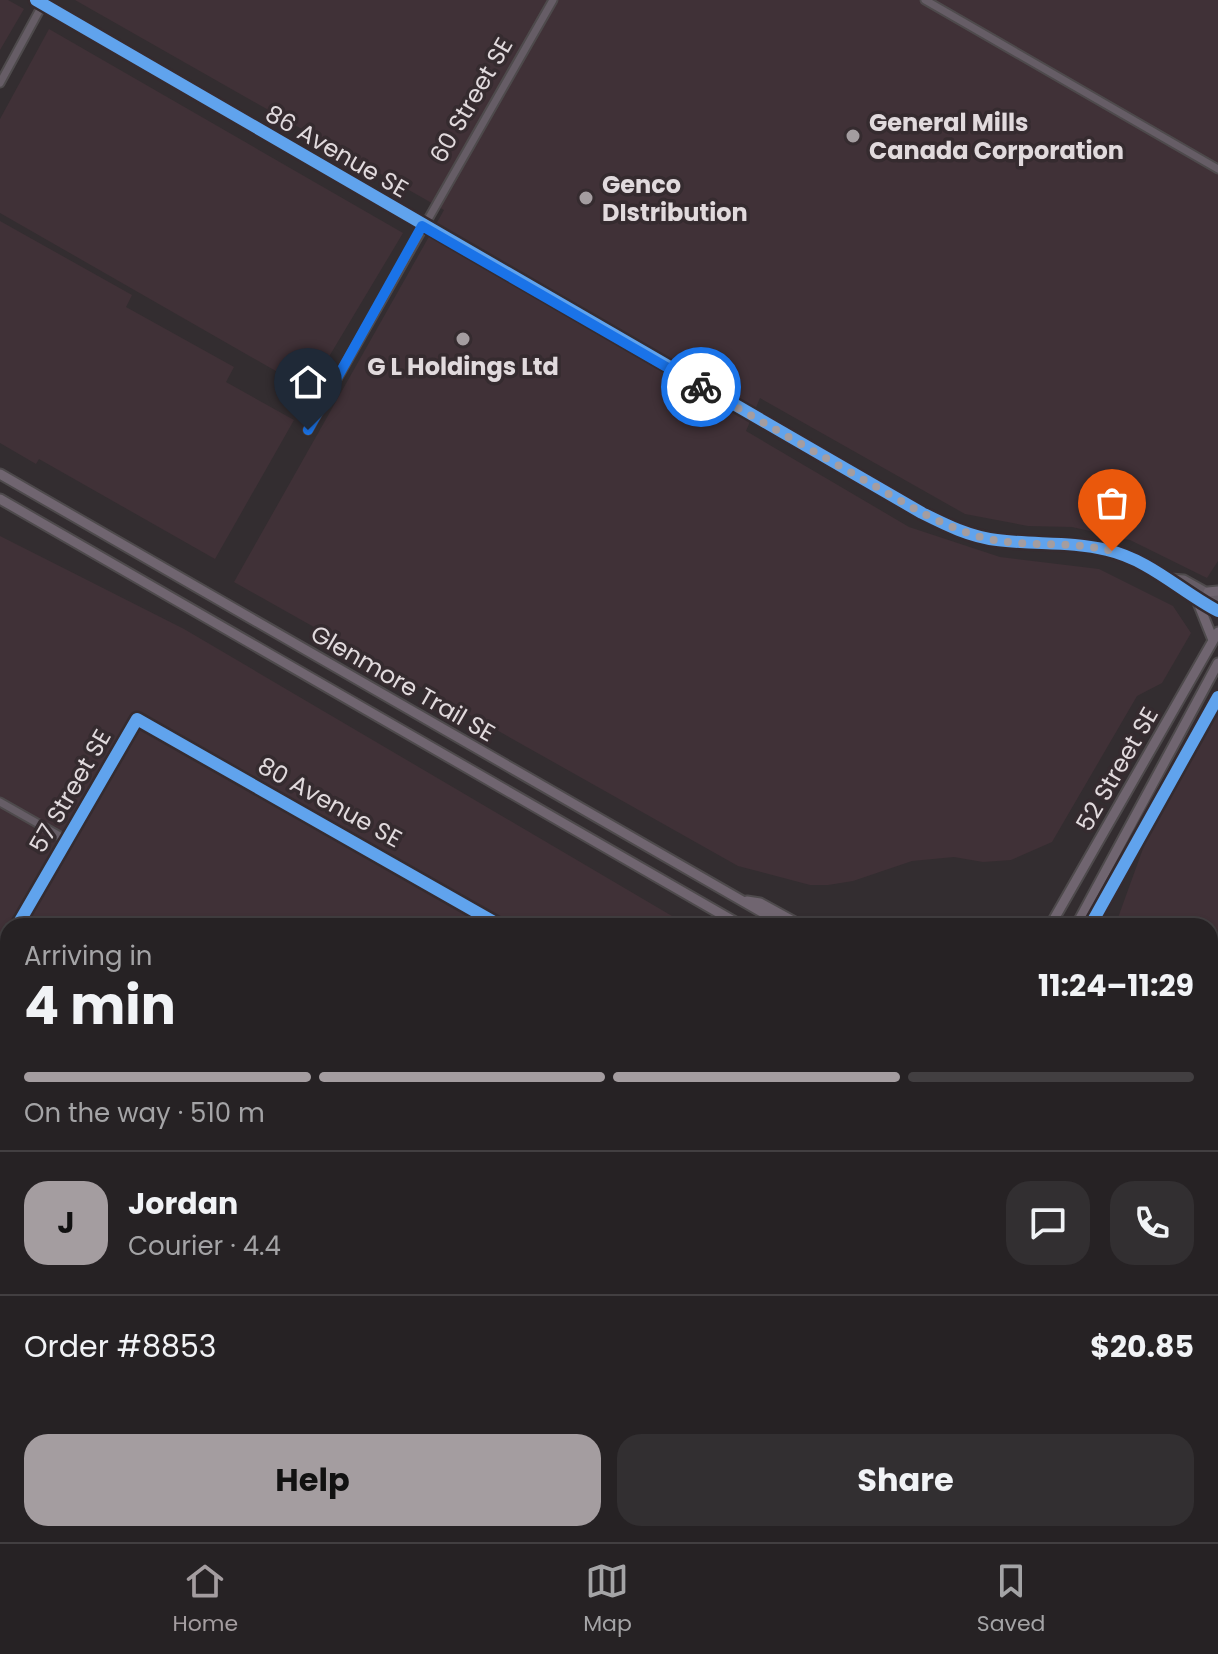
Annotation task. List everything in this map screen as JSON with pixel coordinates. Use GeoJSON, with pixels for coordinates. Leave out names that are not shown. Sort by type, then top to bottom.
{"type":"FeatureCollection","features":[{"type":"Feature","properties":{"kind":"main road","name":"Glenmore Trail SE"},"geometry":{"type":"LineString","coordinates":[[0,474],[772,918]]}},
{"type":"Feature","properties":{"kind":"main road","name":"Glenmore Trail SE"},"geometry":{"type":"LineString","coordinates":[[0,499],[728,918]]}},
{"type":"Feature","properties":{"kind":"main road"},"geometry":{"type":"LineString","coordinates":[[1197,600],[1216,636]]}},
{"type":"Feature","properties":{"kind":"main road","name":"52 Street SE"},"geometry":{"type":"LineString","coordinates":[[1055,918],[1216,636]]}},
{"type":"Feature","properties":{"kind":"main road","name":"52 Street SE"},"geometry":{"type":"LineString","coordinates":[[1080,918],[1218,663]]}},
{"type":"Feature","properties":{"kind":"main road"},"geometry":{"type":"LineString","coordinates":[[739,899],[760,903],[787,918]]}},
{"type":"Feature","properties":{"kind":"street","name":"60 Street SE"},"geometry":{"type":"LineString","coordinates":[[308,430],[553,0]]}},
{"type":"Feature","properties":{"kind":"street"},"geometry":{"type":"LineString","coordinates":[[925,0],[1218,169]]}},
{"type":"Feature","properties":{"kind":"street","name":"86 Avenue SE"},"geometry":{"type":"LineString","coordinates":[[42,1],[422,226],[947,525],[995,540],[1110,550],[1171,578],[1197,600],[1218,611]]}},
{"type":"Feature","properties":{"kind":"street"},"geometry":{"type":"LineString","coordinates":[[0,83],[42,1]]}},
{"type":"Feature","properties":{"kind":"street","name":"86 Avenue SE"},"geometry":{"type":"LineString","coordinates":[[1171,578],[1184,579],[1213,591],[1218,598]]}},
{"type":"Feature","properties":{"kind":"street","name":"57 Street SE"},"geometry":{"type":"LineString","coordinates":[[22,918],[137,719]]}},
{"type":"Feature","properties":{"kind":"street","name":"80 Avenue SE"},"geometry":{"type":"LineString","coordinates":[[137,719],[487,918]]}},
{"type":"Feature","properties":{"kind":"street"},"geometry":{"type":"LineString","coordinates":[[0,802],[67,840]]}},
{"type":"Feature","properties":{"kind":"shaded area"},"geometry":{"type":"Polygon","coordinates":[[[0,0],[8,0],[24,9],[0,50],[0,0]]]}},
{"type":"Feature","properties":{"kind":"shaded area"},"geometry":{"type":"Polygon","coordinates":[[[75,0],[1218,0],[1218,561],[1207,578],[1130,540],[1072,527],[1028,526],[965,514],[760,398],[746,431],[909,527],[1000,557],[1099,569],[1173,606],[1191,633],[1162,683],[1137,696],[1052,842],[1011,860],[983,862],[954,857],[912,861],[853,881],[828,885],[810,885],[738,866],[234,582],[444,210],[75,0]]]}},
{"type":"Feature","properties":{"kind":"shaded area"},"geometry":{"type":"Polygon","coordinates":[[[49,29],[403,233],[309,390],[0,213],[0,119],[49,29]]]}},
{"type":"Feature","properties":{"kind":"shaded area"},"geometry":{"type":"Polygon","coordinates":[[[0,221],[132,295],[126,307],[234,367],[226,382],[294,420],[215,559],[39,459],[36,464],[0,443],[0,221]]]}},
{"type":"Feature","properties":{"kind":"shaded area"},"geometry":{"type":"Polygon","coordinates":[[[0,536],[184,629],[675,918],[0,918],[0,536]]]}},
{"type":"Feature","properties":{"kind":"shaded area"},"geometry":{"type":"Polygon","coordinates":[[[1218,709],[1218,918],[1118,918],[1149,832],[1218,709]]]}},
{"type":"Feature","properties":{"kind":"cycle path"},"geometry":{"type":"LineString","coordinates":[[36,0],[922,513],[977,536],[1080,545],[1123,555],[1151,568],[1218,611]]}},
{"type":"Feature","properties":{"kind":"cycle path"},"geometry":{"type":"LineString","coordinates":[[1094,918],[1218,697]]}},
{"type":"Feature","properties":{"kind":"cycle path"},"geometry":{"type":"LineString","coordinates":[[22,918],[137,719],[487,918]]}},
{"type":"Feature","properties":{"kind":"way so far"},"geometry":{"type":"LineString","coordinates":[[701,387],[922,513],[960,531],[995,540],[1084,545],[1112,551]]}},
{"type":"Feature","properties":{"kind":"place","name":"General Mills Canada Corporation"},"geometry":{"type":"Point","coordinates":[853,136]}},
{"type":"Feature","properties":{"kind":"place","name":"Genco DIstribution"},"geometry":{"type":"Point","coordinates":[586,198]}},
{"type":"Feature","properties":{"kind":"place","name":"G L Holdings Ltd"},"geometry":{"type":"Point","coordinates":[463,339]}},
{"type":"Feature","properties":{"kind":"route"},"geometry":{"type":"LineString","coordinates":[[308,430],[422,226],[701,387]]}}]}
